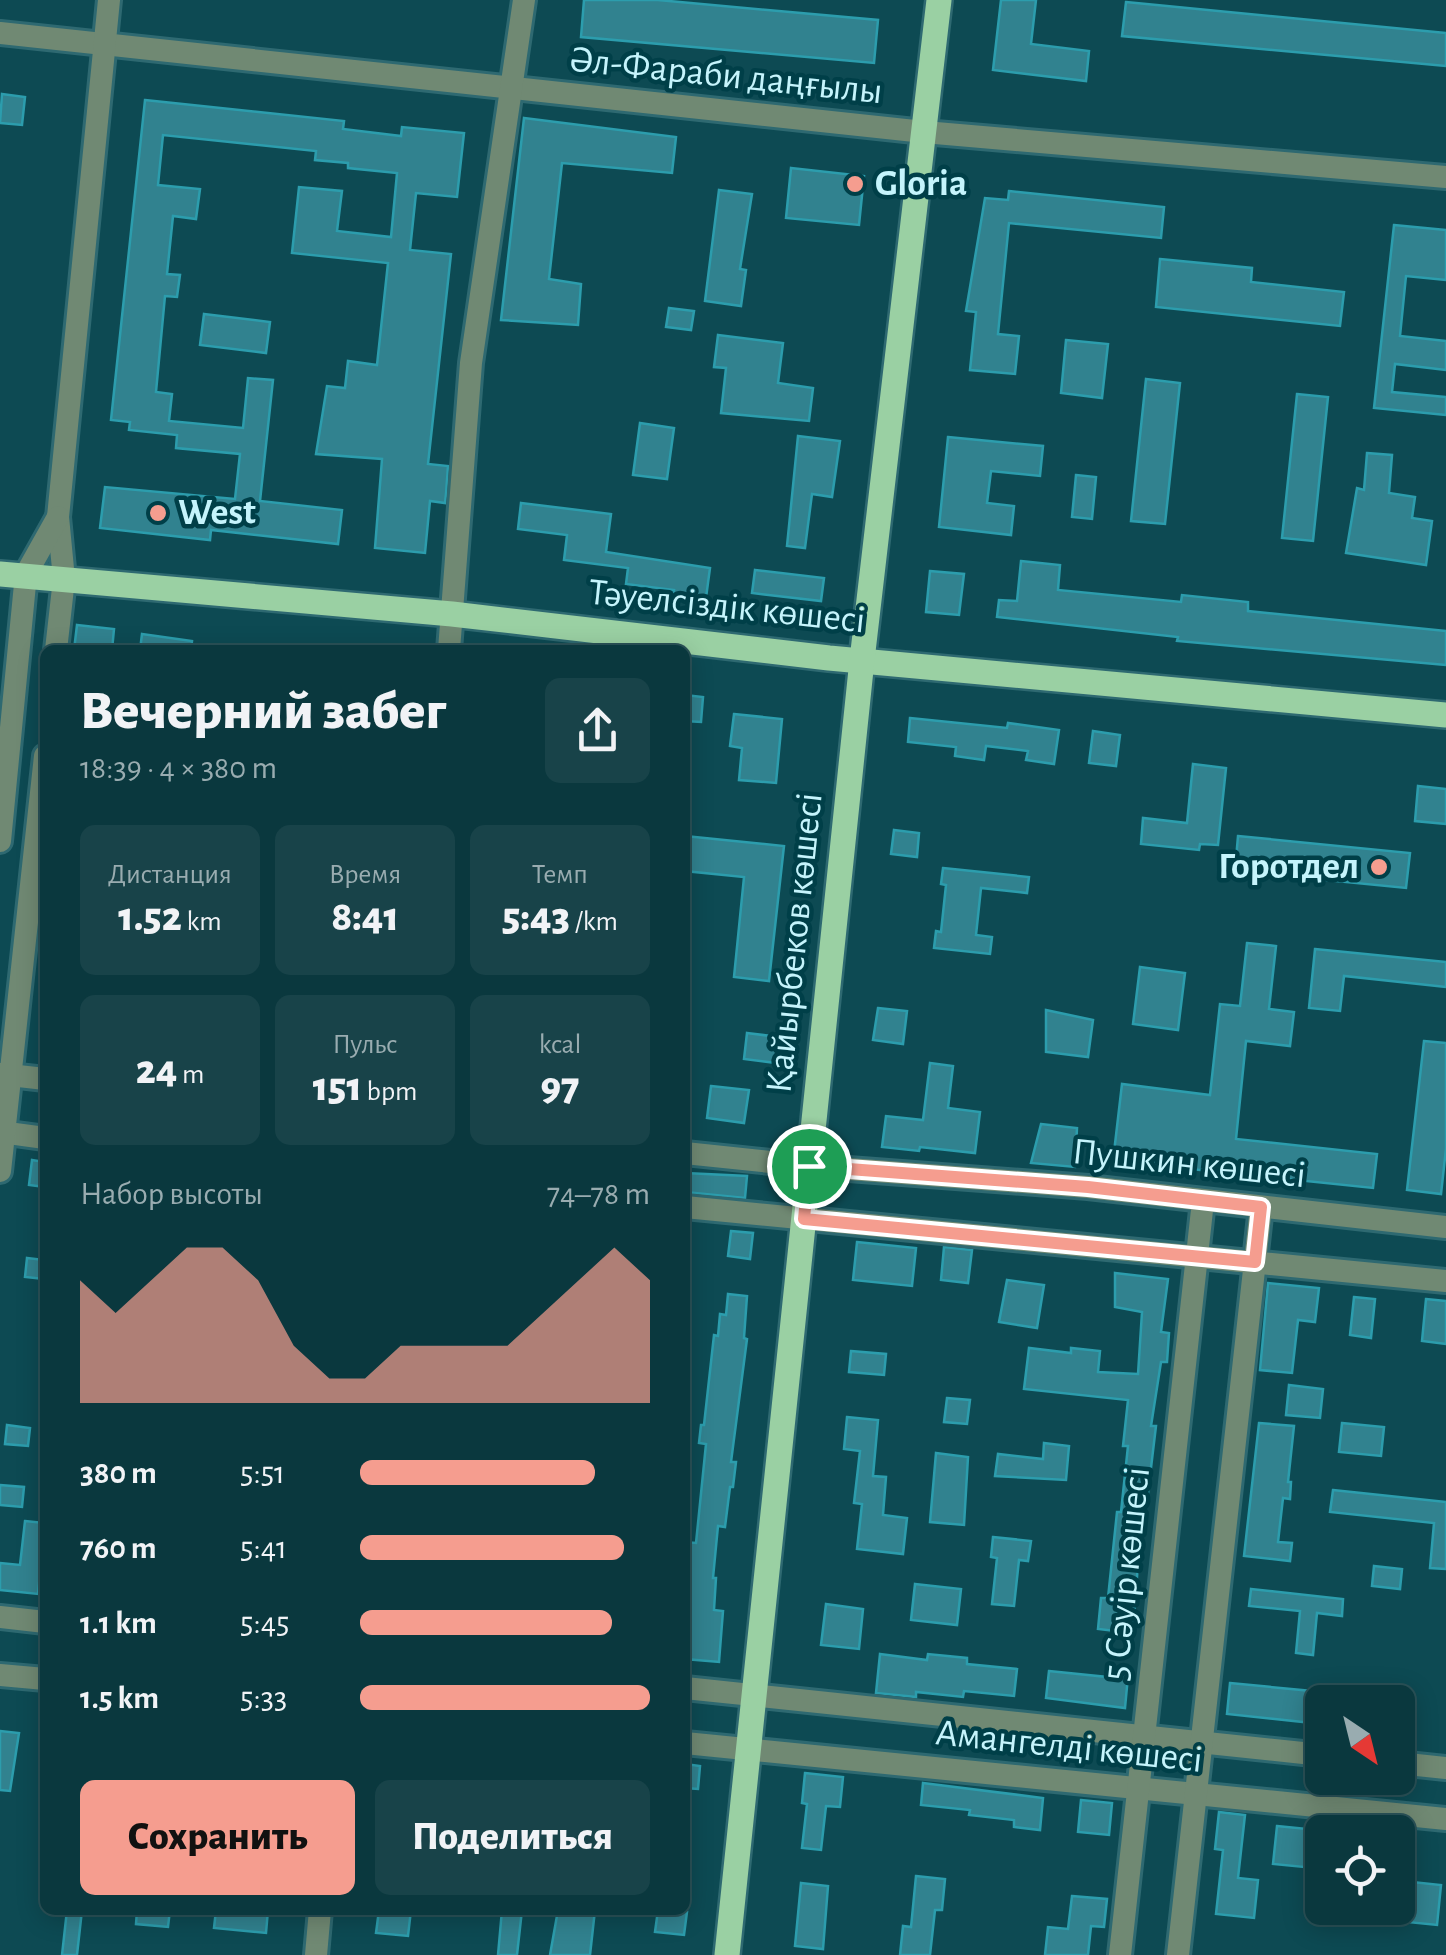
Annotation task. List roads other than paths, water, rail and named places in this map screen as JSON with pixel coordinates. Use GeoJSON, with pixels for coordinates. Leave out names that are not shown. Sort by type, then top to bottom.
{"type":"FeatureCollection","features":[{"type":"Feature","properties":{"kind":"main road","name":"Қайырбеков көшесі"},"geometry":{"type":"LineString","coordinates":[[727,1955],[862,660],[939,0]]}},
{"type":"Feature","properties":{"kind":"main road","name":"Тәуелсіздік көшесі"},"geometry":{"type":"LineString","coordinates":[[13,574],[452,614],[862,660],[1446,715]]}},
{"type":"Feature","properties":{"kind":"street"},"geometry":{"type":"LineString","coordinates":[[57,645],[64,578],[58,516],[110,0]]}},
{"type":"Feature","properties":{"kind":"street"},"geometry":{"type":"LineString","coordinates":[[449,645],[472,363],[524,0]]}},
{"type":"Feature","properties":{"kind":"street","name":"Әл-Фараби даңғылы"},"geometry":{"type":"LineString","coordinates":[[0,34],[924,132],[1446,177]]}},
{"type":"Feature","properties":{"kind":"street"},"geometry":{"type":"LineString","coordinates":[[0,842],[13,574],[58,516]]}},
{"type":"Feature","properties":{"kind":"street"},"geometry":{"type":"LineString","coordinates":[[0,1170],[5,1075],[40,796]]}},
{"type":"Feature","properties":{"kind":"street"},"geometry":{"type":"LineString","coordinates":[[5,1075],[40,1079]]}},
{"type":"Feature","properties":{"kind":"street"},"geometry":{"type":"LineString","coordinates":[[2,1133],[40,1137]]}},
{"type":"Feature","properties":{"kind":"street","name":"Пушкин көшесі"},"geometry":{"type":"LineString","coordinates":[[690,1154],[1088,1187],[1446,1227]]}},
{"type":"Feature","properties":{"kind":"street","name":"5 Сәуір көшесі"},"geometry":{"type":"LineString","coordinates":[[1120,1955],[1203,1201]]}},
{"type":"Feature","properties":{"kind":"street"},"geometry":{"type":"LineString","coordinates":[[1178,1955],[1261,1207]]}},
{"type":"Feature","properties":{"kind":"street"},"geometry":{"type":"LineString","coordinates":[[690,1208],[1446,1281]]}},
{"type":"Feature","properties":{"kind":"street"},"geometry":{"type":"LineString","coordinates":[[0,1617],[40,1621]]}},
{"type":"Feature","properties":{"kind":"street"},"geometry":{"type":"LineString","coordinates":[[0,1675],[40,1679]]}},
{"type":"Feature","properties":{"kind":"street","name":"Амангелді көшесі"},"geometry":{"type":"LineString","coordinates":[[690,1689],[1305,1753]]}},
{"type":"Feature","properties":{"kind":"street","name":"Амангелді көшесі"},"geometry":{"type":"LineString","coordinates":[[690,1744],[1446,1820]]}},
{"type":"Feature","properties":{"kind":"street"},"geometry":{"type":"LineString","coordinates":[[1415,1765],[1446,1768]]}},
{"type":"Feature","properties":{"kind":"street"},"geometry":{"type":"LineString","coordinates":[[316,1955],[320,1915]]}},
{"type":"Feature","properties":{"kind":"place","name":"Gloria"},"geometry":{"type":"Point","coordinates":[855,184]}},
{"type":"Feature","properties":{"kind":"place","name":"West"},"geometry":{"type":"Point","coordinates":[158,513]}},
{"type":"Feature","properties":{"kind":"place","name":"Горотдел"},"geometry":{"type":"Point","coordinates":[1379,867]}}]}
